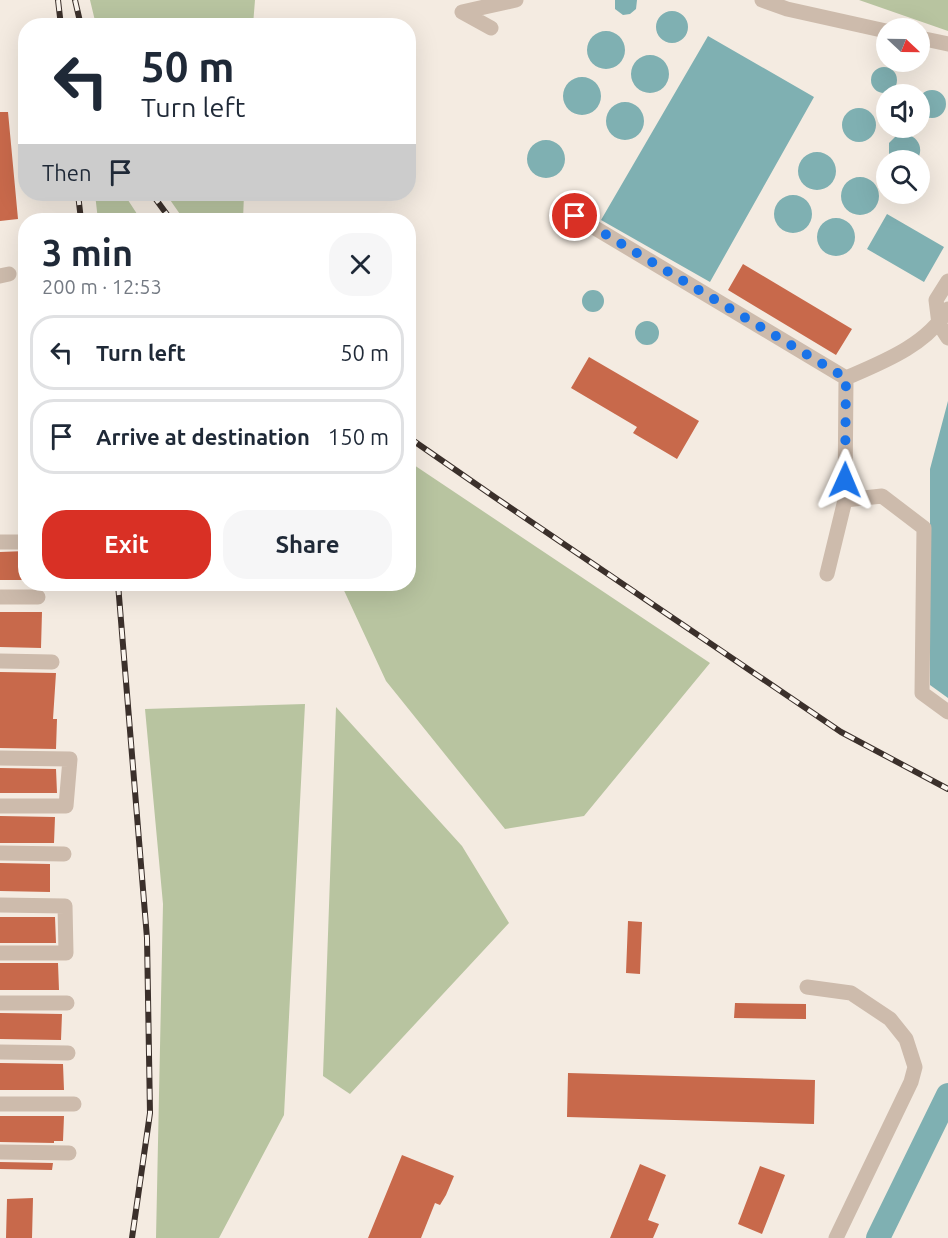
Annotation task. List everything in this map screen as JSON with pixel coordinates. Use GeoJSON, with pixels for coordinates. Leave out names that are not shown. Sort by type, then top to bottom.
{"type":"FeatureCollection","features":[{"type":"Feature","properties":{"kind":"lane"},"geometry":{"type":"LineString","coordinates":[[491,28],[462,12],[516,0]]}},
{"type":"Feature","properties":{"kind":"lane"},"geometry":{"type":"LineString","coordinates":[[762,0],[787,9],[876,29]]}},
{"type":"Feature","properties":{"kind":"lane"},"geometry":{"type":"LineString","coordinates":[[930,40],[948,44]]}},
{"type":"Feature","properties":{"kind":"lane"},"geometry":{"type":"LineString","coordinates":[[575,216],[846,378]]}},
{"type":"Feature","properties":{"kind":"lane"},"geometry":{"type":"LineString","coordinates":[[948,281],[936,300],[939,324],[948,338]]}},
{"type":"Feature","properties":{"kind":"lane"},"geometry":{"type":"LineString","coordinates":[[846,378],[880,363],[923,338],[939,324],[948,309]]}},
{"type":"Feature","properties":{"kind":"lane"},"geometry":{"type":"LineString","coordinates":[[827,574],[845,500],[846,378]]}},
{"type":"Feature","properties":{"kind":"lane"},"geometry":{"type":"LineString","coordinates":[[845,500],[882,496],[924,528],[922,693],[948,712]]}},
{"type":"Feature","properties":{"kind":"lane"},"geometry":{"type":"LineString","coordinates":[[0,542],[18,542]]}},
{"type":"Feature","properties":{"kind":"lane"},"geometry":{"type":"LineString","coordinates":[[0,597],[38,597]]}},
{"type":"Feature","properties":{"kind":"lane"},"geometry":{"type":"LineString","coordinates":[[0,661],[52,662]]}},
{"type":"Feature","properties":{"kind":"lane"},"geometry":{"type":"LineString","coordinates":[[0,758],[70,759],[66,806],[0,806]]}},
{"type":"Feature","properties":{"kind":"lane"},"geometry":{"type":"LineString","coordinates":[[0,853],[64,855]]}},
{"type":"Feature","properties":{"kind":"lane"},"geometry":{"type":"LineString","coordinates":[[0,905],[64,906],[66,953],[0,953]]}},
{"type":"Feature","properties":{"kind":"lane"},"geometry":{"type":"LineString","coordinates":[[807,987],[851,993],[890,1019],[906,1039],[915,1067],[911,1082],[836,1238]]}},
{"type":"Feature","properties":{"kind":"lane"},"geometry":{"type":"LineString","coordinates":[[0,1003],[67,1003]]}},
{"type":"Feature","properties":{"kind":"lane"},"geometry":{"type":"LineString","coordinates":[[0,1052],[68,1053]]}},
{"type":"Feature","properties":{"kind":"lane"},"geometry":{"type":"LineString","coordinates":[[0,1104],[74,1104]]}},
{"type":"Feature","properties":{"kind":"lane"},"geometry":{"type":"LineString","coordinates":[[0,1152],[69,1153]]}},
{"type":"Feature","properties":{"kind":"green space"},"geometry":{"type":"Polygon","coordinates":[[[90,0],[255,0],[254,18],[94,18],[90,0]]]}},
{"type":"Feature","properties":{"kind":"green space"},"geometry":{"type":"Polygon","coordinates":[[[859,0],[948,0],[948,31],[930,25],[930,18],[911,18],[859,0]]]}},
{"type":"Feature","properties":{"kind":"green space"},"geometry":{"type":"Polygon","coordinates":[[[96,201],[129,201],[136,213],[97,213],[96,201]]]}},
{"type":"Feature","properties":{"kind":"green space"},"geometry":{"type":"Polygon","coordinates":[[[171,201],[244,201],[243,213],[179,213],[171,201]]]}},
{"type":"Feature","properties":{"kind":"green space"},"geometry":{"type":"Polygon","coordinates":[[[416,466],[710,663],[584,816],[505,829],[386,681],[344,591],[416,591],[416,466]]]}},
{"type":"Feature","properties":{"kind":"green space"},"geometry":{"type":"Polygon","coordinates":[[[305,704],[284,1115],[219,1238],[156,1238],[163,904],[145,709],[305,704]]]}},
{"type":"Feature","properties":{"kind":"green space"},"geometry":{"type":"Polygon","coordinates":[[[336,707],[462,846],[509,923],[350,1094],[323,1076],[336,707]]]}},
{"type":"Feature","properties":{"kind":"water"},"geometry":{"type":"Polygon","coordinates":[[[615,0],[637,0],[636,9],[630,14],[623,15],[615,9],[615,0]]]}},
{"type":"Feature","properties":{"kind":"water"},"geometry":{"type":"Polygon","coordinates":[[[672,11],[683,16],[688,27],[683,38],[672,43],[661,38],[656,27],[661,16],[672,11]]]}},
{"type":"Feature","properties":{"kind":"water"},"geometry":{"type":"Polygon","coordinates":[[[606,31],[620,36],[625,50],[620,64],[606,69],[592,64],[587,50],[592,36],[606,31]]]}},
{"type":"Feature","properties":{"kind":"water"},"geometry":{"type":"Polygon","coordinates":[[[708,36],[814,97],[710,282],[601,220],[708,36]]]}},
{"type":"Feature","properties":{"kind":"water"},"geometry":{"type":"Polygon","coordinates":[[[650,55],[663,61],[669,74],[663,87],[650,93],[637,87],[631,74],[637,61],[650,55]]]}},
{"type":"Feature","properties":{"kind":"water"},"geometry":{"type":"Polygon","coordinates":[[[876,70],[894,72],[896,84],[876,84],[876,90],[872,85],[872,75],[876,70]]]}},
{"type":"Feature","properties":{"kind":"water"},"geometry":{"type":"Polygon","coordinates":[[[582,77],[596,82],[601,96],[596,110],[582,115],[568,110],[563,96],[568,82],[582,77]]]}},
{"type":"Feature","properties":{"kind":"water"},"geometry":{"type":"Polygon","coordinates":[[[930,90],[937,91],[945,99],[945,109],[942,114],[930,118],[930,90]]]}},
{"type":"Feature","properties":{"kind":"water"},"geometry":{"type":"Polygon","coordinates":[[[625,102],[638,108],[644,121],[638,134],[625,140],[612,134],[606,121],[612,108],[625,102]]]}},
{"type":"Feature","properties":{"kind":"water"},"geometry":{"type":"Polygon","coordinates":[[[852,109],[866,109],[875,118],[875,132],[866,141],[852,141],[843,132],[843,118],[852,109]]]}},
{"type":"Feature","properties":{"kind":"water"},"geometry":{"type":"Polygon","coordinates":[[[894,138],[915,138],[920,150],[889,150],[889,143],[894,138]]]}},
{"type":"Feature","properties":{"kind":"water"},"geometry":{"type":"Polygon","coordinates":[[[546,140],[559,146],[565,159],[559,172],[546,178],[533,172],[527,159],[533,146],[546,140]]]}},
{"type":"Feature","properties":{"kind":"water"},"geometry":{"type":"Polygon","coordinates":[[[817,152],[831,157],[836,171],[831,185],[817,190],[803,185],[798,171],[803,157],[817,152]]]}},
{"type":"Feature","properties":{"kind":"water"},"geometry":{"type":"Polygon","coordinates":[[[860,177],[873,183],[876,188],[876,204],[873,209],[860,215],[847,209],[841,196],[847,183],[860,177]]]}},
{"type":"Feature","properties":{"kind":"water"},"geometry":{"type":"Polygon","coordinates":[[[793,195],[806,201],[812,214],[806,227],[793,233],[780,227],[774,214],[780,201],[793,195]]]}},
{"type":"Feature","properties":{"kind":"water"},"geometry":{"type":"Polygon","coordinates":[[[887,214],[944,247],[924,282],[867,249],[887,214]]]}},
{"type":"Feature","properties":{"kind":"water"},"geometry":{"type":"Polygon","coordinates":[[[836,218],[849,224],[855,237],[849,250],[836,256],[823,250],[817,237],[823,224],[836,218]]]}},
{"type":"Feature","properties":{"kind":"water"},"geometry":{"type":"Polygon","coordinates":[[[589,290],[597,290],[604,297],[604,305],[597,312],[589,312],[582,305],[582,297],[589,290]]]}},
{"type":"Feature","properties":{"kind":"water"},"geometry":{"type":"Polygon","coordinates":[[[647,321],[656,324],[659,333],[656,342],[647,345],[638,342],[635,333],[638,324],[647,321]]]}},
{"type":"Feature","properties":{"kind":"water"},"geometry":{"type":"Polygon","coordinates":[[[948,401],[948,698],[930,685],[930,469],[948,401]]]}},
{"type":"Feature","properties":{"kind":"building"},"geometry":{"type":"Polygon","coordinates":[[[0,112],[8,112],[18,219],[0,221],[0,112]]]}},
{"type":"Feature","properties":{"kind":"building"},"geometry":{"type":"Polygon","coordinates":[[[743,264],[852,329],[836,355],[728,290],[743,264]]]}},
{"type":"Feature","properties":{"kind":"building"},"geometry":{"type":"Polygon","coordinates":[[[589,357],[699,421],[677,459],[633,433],[637,427],[571,388],[589,357]]]}},
{"type":"Feature","properties":{"kind":"building"},"geometry":{"type":"Polygon","coordinates":[[[18,551],[18,580],[0,580],[0,552],[18,551]]]}},
{"type":"Feature","properties":{"kind":"building"},"geometry":{"type":"Polygon","coordinates":[[[0,612],[42,612],[41,648],[0,647],[0,612]]]}},
{"type":"Feature","properties":{"kind":"building"},"geometry":{"type":"Polygon","coordinates":[[[0,672],[56,673],[53,719],[57,719],[56,749],[0,748],[0,672]]]}},
{"type":"Feature","properties":{"kind":"building"},"geometry":{"type":"Polygon","coordinates":[[[0,768],[56,769],[57,793],[0,793],[0,768]]]}},
{"type":"Feature","properties":{"kind":"building"},"geometry":{"type":"Polygon","coordinates":[[[0,816],[55,817],[54,843],[0,843],[0,816]]]}},
{"type":"Feature","properties":{"kind":"building"},"geometry":{"type":"Polygon","coordinates":[[[0,863],[50,864],[50,892],[0,891],[0,863]]]}},
{"type":"Feature","properties":{"kind":"building"},"geometry":{"type":"Polygon","coordinates":[[[0,917],[55,917],[56,943],[0,943],[0,917]]]}},
{"type":"Feature","properties":{"kind":"building"},"geometry":{"type":"Polygon","coordinates":[[[628,921],[642,922],[640,974],[626,973],[628,921]]]}},
{"type":"Feature","properties":{"kind":"building"},"geometry":{"type":"Polygon","coordinates":[[[0,963],[58,963],[59,990],[0,990],[0,963]]]}},
{"type":"Feature","properties":{"kind":"building"},"geometry":{"type":"Polygon","coordinates":[[[735,1003],[806,1004],[806,1019],[734,1018],[735,1003]]]}},
{"type":"Feature","properties":{"kind":"building"},"geometry":{"type":"Polygon","coordinates":[[[0,1013],[62,1014],[61,1040],[0,1039],[0,1013]]]}},
{"type":"Feature","properties":{"kind":"building"},"geometry":{"type":"Polygon","coordinates":[[[0,1063],[63,1064],[64,1090],[0,1090],[0,1063]]]}},
{"type":"Feature","properties":{"kind":"building"},"geometry":{"type":"Polygon","coordinates":[[[568,1073],[815,1080],[814,1124],[567,1117],[568,1073]]]}},
{"type":"Feature","properties":{"kind":"building"},"geometry":{"type":"Polygon","coordinates":[[[0,1116],[64,1116],[63,1141],[54,1141],[54,1143],[0,1142],[0,1116]]]}},
{"type":"Feature","properties":{"kind":"building"},"geometry":{"type":"Polygon","coordinates":[[[402,1155],[454,1176],[440,1205],[435,1203],[421,1238],[368,1238],[402,1155]]]}},
{"type":"Feature","properties":{"kind":"building"},"geometry":{"type":"Polygon","coordinates":[[[0,1162],[53,1163],[52,1170],[0,1169],[0,1162]]]}},
{"type":"Feature","properties":{"kind":"building"},"geometry":{"type":"Polygon","coordinates":[[[640,1164],[666,1175],[648,1220],[659,1224],[653,1238],[610,1238],[640,1164]]]}},
{"type":"Feature","properties":{"kind":"building"},"geometry":{"type":"Polygon","coordinates":[[[760,1166],[785,1175],[762,1234],[738,1224],[760,1166]]]}},
{"type":"Feature","properties":{"kind":"building"},"geometry":{"type":"Polygon","coordinates":[[[33,1198],[32,1238],[6,1238],[7,1199],[33,1198]]]}},
{"type":"Feature","properties":{"kind":"waterway"},"geometry":{"type":"LineString","coordinates":[[878,1238],[948,1095]]}},
{"type":"Feature","properties":{"kind":"railway"},"geometry":{"type":"LineString","coordinates":[[58,0],[60,18]]}},
{"type":"Feature","properties":{"kind":"railway"},"geometry":{"type":"LineString","coordinates":[[75,0],[79,18]]}},
{"type":"Feature","properties":{"kind":"railway"},"geometry":{"type":"LineString","coordinates":[[79,201],[80,213]]}},
{"type":"Feature","properties":{"kind":"railway"},"geometry":{"type":"LineString","coordinates":[[157,201],[166,213]]}},
{"type":"Feature","properties":{"kind":"railway"},"geometry":{"type":"LineString","coordinates":[[416,443],[841,732],[948,789]]}},
{"type":"Feature","properties":{"kind":"railway"},"geometry":{"type":"LineString","coordinates":[[119,591],[147,938],[150,1113],[132,1238]]}},
{"type":"Feature","properties":{"kind":"route"},"geometry":{"type":"LineString","coordinates":[[575,216],[846,378],[845,480]]}}]}
